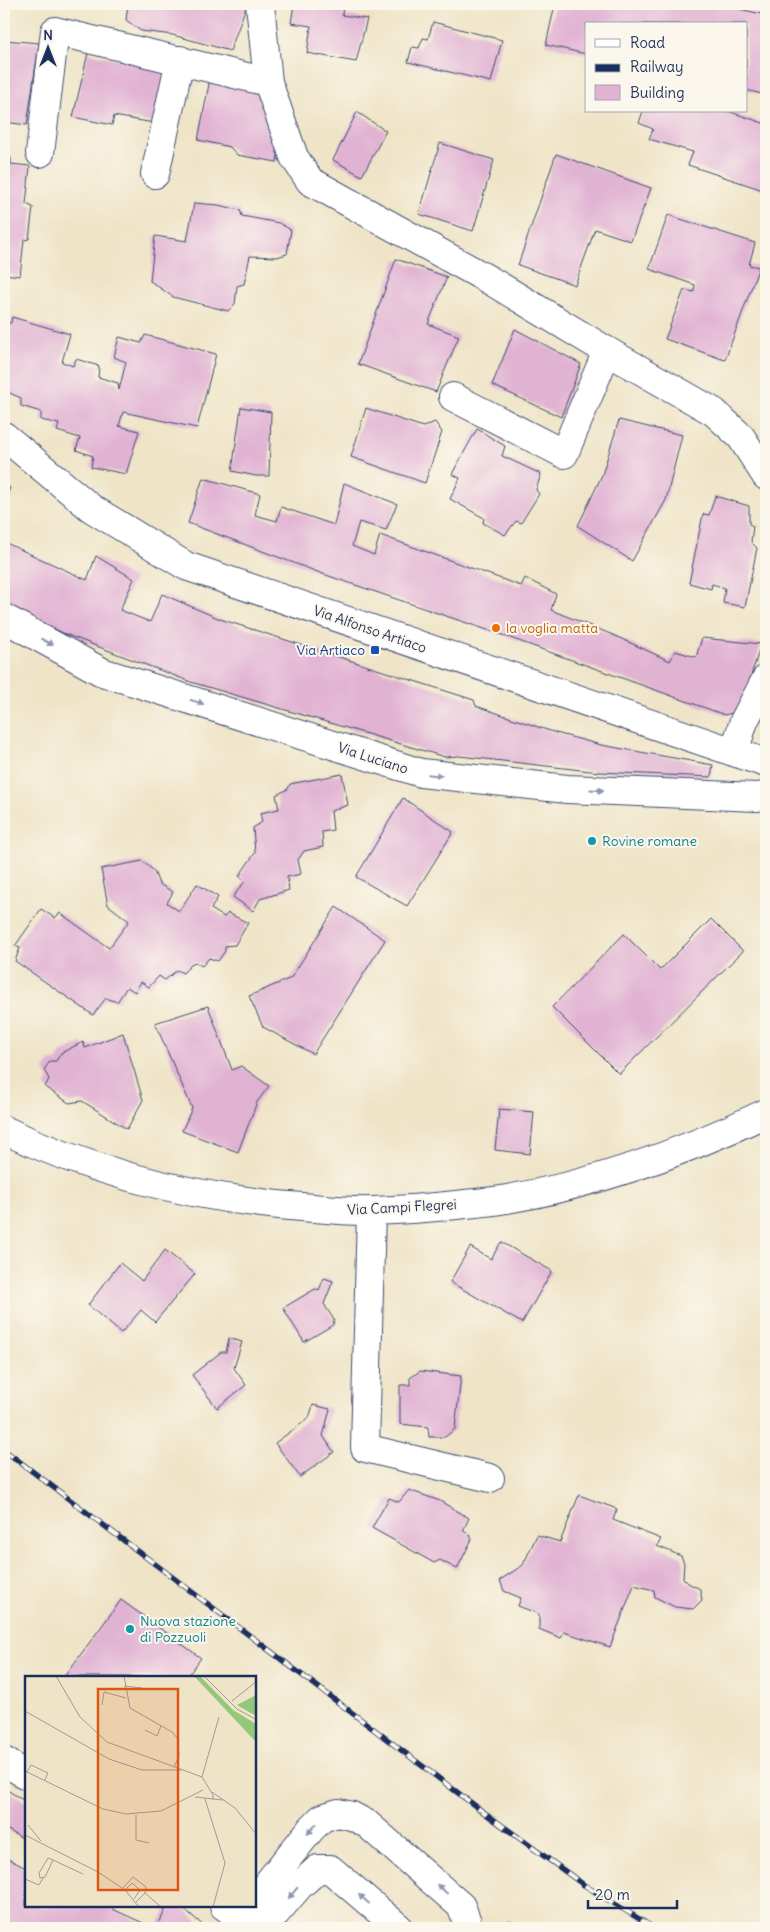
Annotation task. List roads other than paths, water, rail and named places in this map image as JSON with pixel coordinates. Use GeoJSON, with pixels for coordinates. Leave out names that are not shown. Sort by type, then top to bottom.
{"type":"FeatureCollection","features":[{"type":"Feature","properties":{"kind":"street"},"geometry":{"type":"LineString","coordinates":[[260,4],[268,82],[294,157],[310,180],[491,281],[607,351],[714,412],[742,437],[766,476]]}},
{"type":"Feature","properties":{"kind":"street"},"geometry":{"type":"LineString","coordinates":[[40,153],[55,31],[268,82]]}},
{"type":"Feature","properties":{"kind":"street"},"geometry":{"type":"LineString","coordinates":[[155,174],[180,60]]}},
{"type":"Feature","properties":{"kind":"street"},"geometry":{"type":"LineString","coordinates":[[453,397],[564,454],[607,351]]}},
{"type":"Feature","properties":{"kind":"street","name":"Via Alfonso Artiaco"},"geometry":{"type":"LineString","coordinates":[[4,436],[91,508],[186,566],[766,764]]}},
{"type":"Feature","properties":{"kind":"street","name":"Via Luciano"},"geometry":{"type":"LineString","coordinates":[[4,618],[102,672],[420,773],[567,788],[766,796]]}},
{"type":"Feature","properties":{"kind":"street"},"geometry":{"type":"LineString","coordinates":[[734,752],[744,721],[766,679]]}},
{"type":"Feature","properties":{"kind":"street","name":"Via Campi Flegrei"},"geometry":{"type":"LineString","coordinates":[[4,1130],[52,1151],[142,1180],[230,1199],[266,1204],[371,1211],[506,1200],[561,1188],[652,1161],[708,1141],[766,1113]]}},
{"type":"Feature","properties":{"kind":"street"},"geometry":{"type":"LineString","coordinates":[[371,1211],[365,1448],[490,1478]]}},
{"type":"Feature","properties":{"kind":"street"},"geometry":{"type":"LineString","coordinates":[[4,1761],[25,1775]]}},
{"type":"Feature","properties":{"kind":"street"},"geometry":{"type":"LineString","coordinates":[[256,1903],[311,1829],[322,1818],[338,1813],[352,1816],[367,1824],[461,1906],[467,1922],[466,1928]]}},
{"type":"Feature","properties":{"kind":"street"},"geometry":{"type":"LineString","coordinates":[[248,1914],[318,1869],[330,1869],[399,1928]]}},
{"type":"Feature","properties":{"kind":"railway"},"geometry":{"type":"LineString","coordinates":[[4,1450],[482,1811],[584,1885],[654,1928]]}},
{"type":"Feature","properties":{"kind":"place","name":"la voglia matta"},"geometry":{"type":"Point","coordinates":[496,628]}},
{"type":"Feature","properties":{"kind":"place","name":"Via Artiaco"},"geometry":{"type":"Point","coordinates":[375,650]}},
{"type":"Feature","properties":{"kind":"place","name":"Rovine romane"},"geometry":{"type":"Point","coordinates":[592,841]}},
{"type":"Feature","properties":{"kind":"place","name":"Nuova stazione di Pozzuoli"},"geometry":{"type":"Point","coordinates":[130,1629]}}]}
